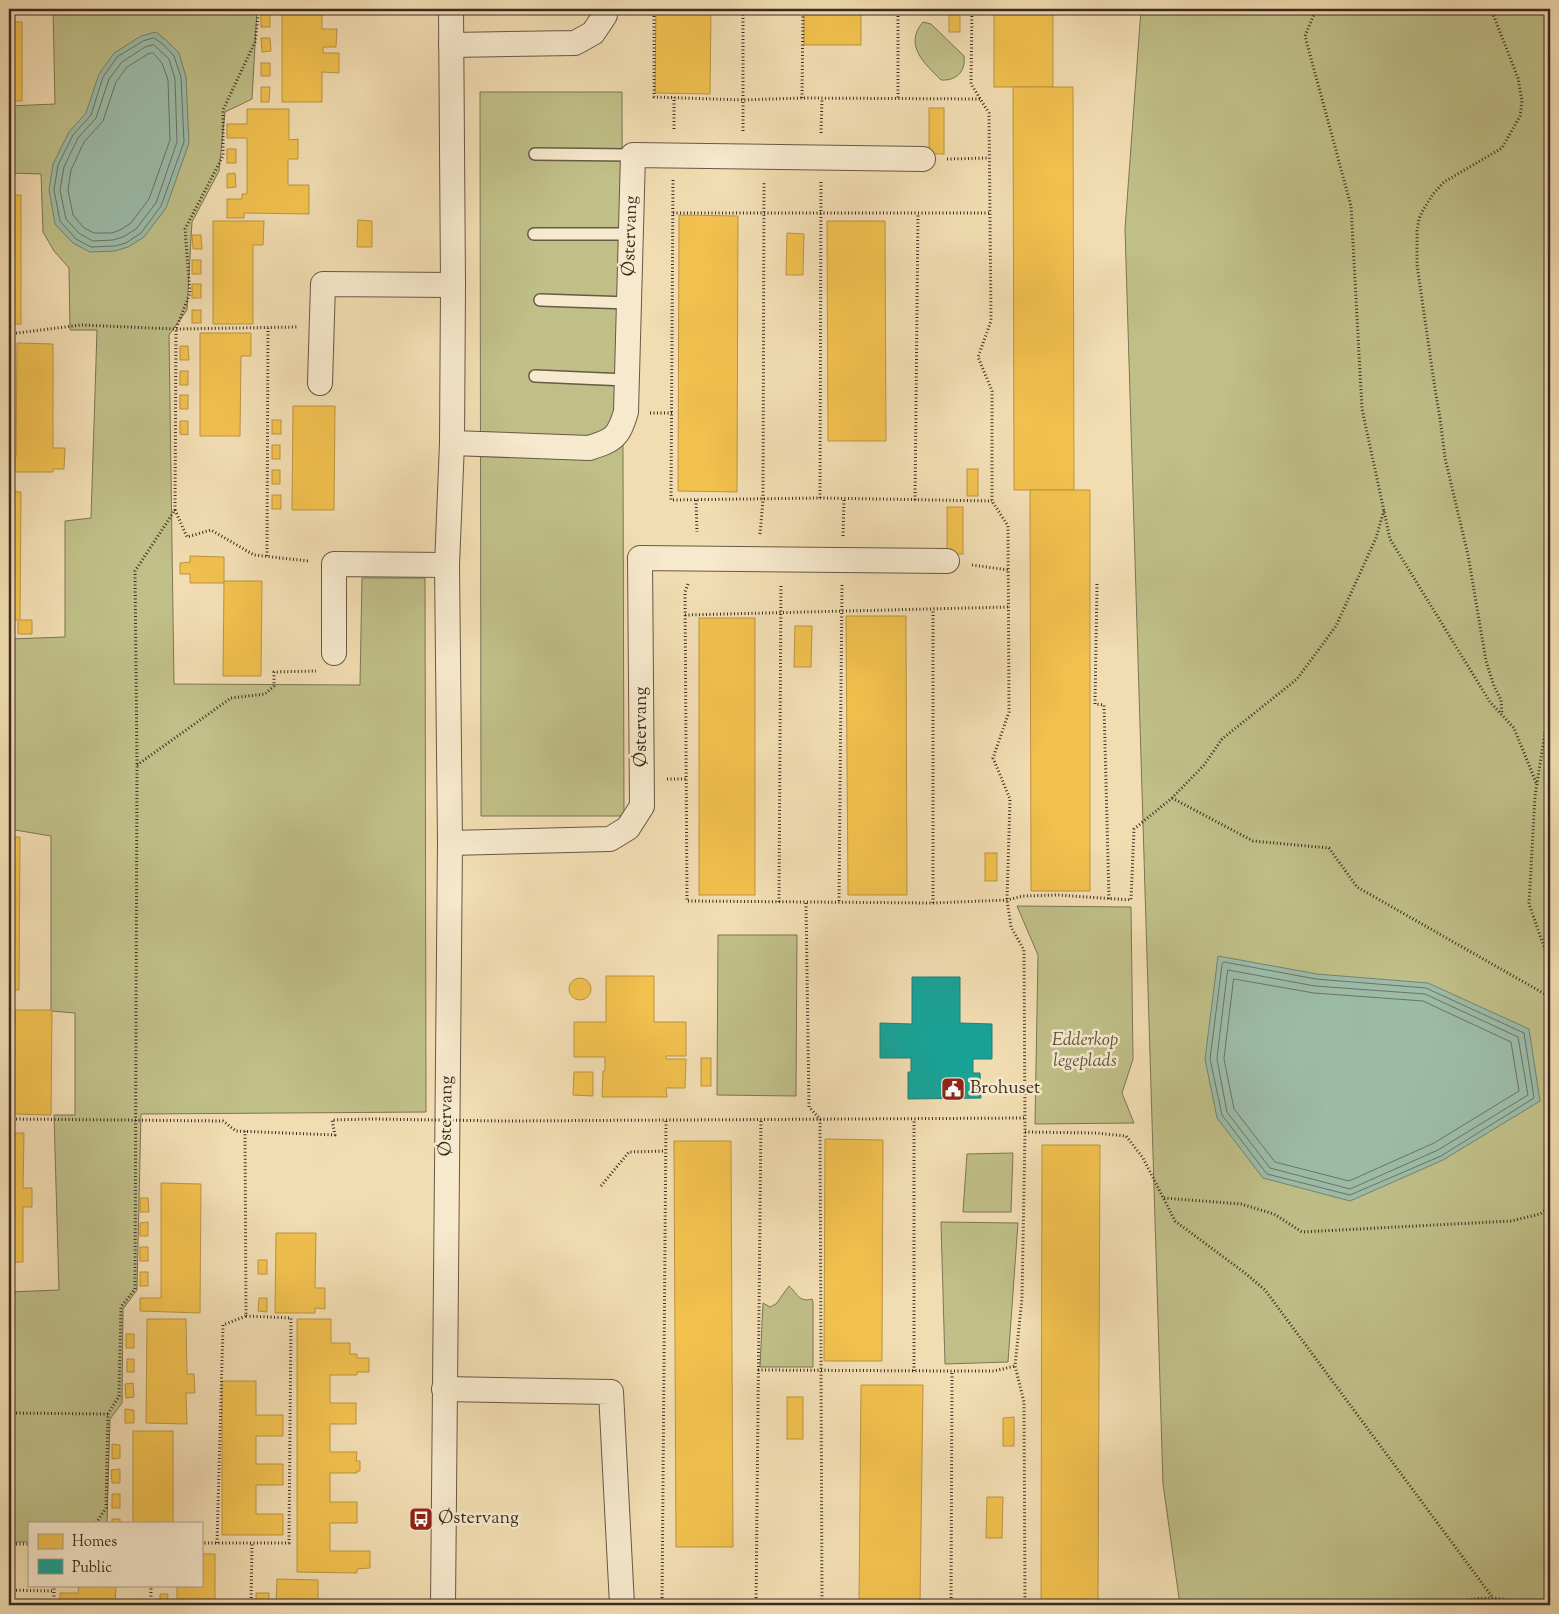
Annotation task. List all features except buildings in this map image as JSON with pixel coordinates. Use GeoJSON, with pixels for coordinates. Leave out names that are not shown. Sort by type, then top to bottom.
{"type":"FeatureCollection","features":[{"type":"Feature","properties":{"kind":"street","name":"Østervang"},"geometry":{"type":"LineString","coordinates":[[443,1605],[450,843],[447,565],[452,443],[453,285],[451,9]]}},
{"type":"Feature","properties":{"kind":"street"},"geometry":{"type":"LineString","coordinates":[[451,45],[575,43],[593,33],[605,15],[616,11]]}},
{"type":"Feature","properties":{"kind":"street","name":"Østervang"},"geometry":{"type":"LineString","coordinates":[[452,443],[589,448],[609,442],[620,430],[626,412],[634,155]]}},
{"type":"Feature","properties":{"kind":"street"},"geometry":{"type":"LineString","coordinates":[[634,155],[922,159]]}},
{"type":"Feature","properties":{"kind":"street"},"geometry":{"type":"LineString","coordinates":[[320,383],[323,284],[453,285]]}},
{"type":"Feature","properties":{"kind":"street","name":"Østervang"},"geometry":{"type":"LineString","coordinates":[[450,843],[610,839],[628,828],[642,806],[640,558],[947,560]]}},
{"type":"Feature","properties":{"kind":"street"},"geometry":{"type":"LineString","coordinates":[[334,653],[334,564],[447,565]]}},
{"type":"Feature","properties":{"kind":"street"},"geometry":{"type":"LineString","coordinates":[[444,1389],[611,1392],[622,1605]]}},
{"type":"Feature","properties":{"kind":"lane"},"geometry":{"type":"LineString","coordinates":[[535,154],[634,155]]}},
{"type":"Feature","properties":{"kind":"lane"},"geometry":{"type":"LineString","coordinates":[[534,234],[631,234]]}},
{"type":"Feature","properties":{"kind":"lane"},"geometry":{"type":"LineString","coordinates":[[540,300],[629,303]]}},
{"type":"Feature","properties":{"kind":"lane"},"geometry":{"type":"LineString","coordinates":[[534,376],[626,380]]}},
{"type":"Feature","properties":{"kind":"path"},"geometry":{"type":"LineString","coordinates":[[259,9],[255,42],[223,110],[223,156],[185,229],[190,293],[176,329],[175,510],[187,537],[211,530],[254,555],[334,564]]}},
{"type":"Feature","properties":{"kind":"path"},"geometry":{"type":"LineString","coordinates":[[654,9],[654,97],[743,100],[802,98],[981,99]]}},
{"type":"Feature","properties":{"kind":"path"},"geometry":{"type":"LineString","coordinates":[[743,9],[743,100],[764,213],[763,500],[769,559],[781,613],[779,902]]}},
{"type":"Feature","properties":{"kind":"path"},"geometry":{"type":"LineString","coordinates":[[802,98],[803,9]]}},
{"type":"Feature","properties":{"kind":"path"},"geometry":{"type":"LineString","coordinates":[[898,9],[898,99]]}},
{"type":"Feature","properties":{"kind":"path"},"geometry":{"type":"LineString","coordinates":[[972,9],[971,84],[989,113],[991,321],[978,358],[992,391],[992,501],[1008,526],[1009,712],[993,758],[1010,799],[1006,900],[1011,927],[1024,950],[1025,1132],[1022,1298],[1015,1366],[1024,1402],[1026,1605]]}},
{"type":"Feature","properties":{"kind":"path"},"geometry":{"type":"LineString","coordinates":[[1316,9],[1305,36],[1351,206],[1362,409],[1390,539],[1490,702],[1514,728],[1537,785]]}},
{"type":"Feature","properties":{"kind":"path"},"geometry":{"type":"LineString","coordinates":[[1491,9],[1518,78],[1522,101],[1520,116],[1502,148],[1444,182],[1433,194],[1419,219],[1417,265],[1445,458],[1468,555],[1486,661],[1500,700],[1502,714]]}},
{"type":"Feature","properties":{"kind":"path"},"geometry":{"type":"LineString","coordinates":[[616,11],[654,14]]}},
{"type":"Feature","properties":{"kind":"path"},"geometry":{"type":"LineString","coordinates":[[674,97],[671,500],[820,498],[992,501]]}},
{"type":"Feature","properties":{"kind":"path"},"geometry":{"type":"LineString","coordinates":[[820,498],[820,158],[822,99]]}},
{"type":"Feature","properties":{"kind":"path"},"geometry":{"type":"LineString","coordinates":[[922,159],[988,158]]}},
{"type":"Feature","properties":{"kind":"path"},"geometry":{"type":"LineString","coordinates":[[672,213],[990,213]]}},
{"type":"Feature","properties":{"kind":"path"},"geometry":{"type":"LineString","coordinates":[[915,500],[918,213]]}},
{"type":"Feature","properties":{"kind":"path"},"geometry":{"type":"LineString","coordinates":[[9,334],[81,325],[176,329],[322,327]]}},
{"type":"Feature","properties":{"kind":"path"},"geometry":{"type":"LineString","coordinates":[[267,556],[268,328]]}},
{"type":"Feature","properties":{"kind":"path"},"geometry":{"type":"LineString","coordinates":[[645,413],[672,413]]}},
{"type":"Feature","properties":{"kind":"path"},"geometry":{"type":"LineString","coordinates":[[839,902],[841,611],[844,499]]}},
{"type":"Feature","properties":{"kind":"path"},"geometry":{"type":"LineString","coordinates":[[696,500],[698,558],[685,592],[687,901],[806,903],[933,903],[1006,900],[1023,896],[1058,895],[1131,900],[1134,830],[1172,798],[1204,765],[1222,740],[1297,678],[1322,646],[1336,626],[1376,538],[1384,510]]}},
{"type":"Feature","properties":{"kind":"path"},"geometry":{"type":"LineString","coordinates":[[97,1522],[106,1508],[108,1414],[119,1396],[121,1307],[135,1289],[138,765],[135,571],[175,510]]}},
{"type":"Feature","properties":{"kind":"path"},"geometry":{"type":"LineString","coordinates":[[947,560],[1008,570]]}},
{"type":"Feature","properties":{"kind":"path"},"geometry":{"type":"LineString","coordinates":[[1097,584],[1095,704],[1104,705],[1109,899]]}},
{"type":"Feature","properties":{"kind":"path"},"geometry":{"type":"LineString","coordinates":[[685,615],[1009,607]]}},
{"type":"Feature","properties":{"kind":"path"},"geometry":{"type":"LineString","coordinates":[[933,609],[933,903]]}},
{"type":"Feature","properties":{"kind":"path"},"geometry":{"type":"LineString","coordinates":[[138,765],[231,698],[265,694],[274,686],[274,672],[331,671],[334,653]]}},
{"type":"Feature","properties":{"kind":"path"},"geometry":{"type":"LineString","coordinates":[[1550,701],[1537,785],[1530,904],[1550,964]]}},
{"type":"Feature","properties":{"kind":"path","name":"Østervang"},"geometry":{"type":"LineString","coordinates":[[676,778],[687,779]]}},
{"type":"Feature","properties":{"kind":"path"},"geometry":{"type":"LineString","coordinates":[[1172,798],[1253,841],[1329,848],[1357,887],[1550,997]]}},
{"type":"Feature","properties":{"kind":"path"},"geometry":{"type":"LineString","coordinates":[[806,903],[809,1106],[820,1119],[822,1605]]}},
{"type":"Feature","properties":{"kind":"path"},"geometry":{"type":"LineString","coordinates":[[9,1119],[223,1121],[236,1131],[335,1136],[332,1120],[1025,1118]]}},
{"type":"Feature","properties":{"kind":"path"},"geometry":{"type":"LineString","coordinates":[[756,1605],[761,1119]]}},
{"type":"Feature","properties":{"kind":"path"},"geometry":{"type":"LineString","coordinates":[[914,1119],[914,1371]]}},
{"type":"Feature","properties":{"kind":"path"},"geometry":{"type":"LineString","coordinates":[[662,1605],[666,1120]]}},
{"type":"Feature","properties":{"kind":"path"},"geometry":{"type":"LineString","coordinates":[[245,1131],[246,1316]]}},
{"type":"Feature","properties":{"kind":"path"},"geometry":{"type":"LineString","coordinates":[[1025,1132],[1096,1133],[1126,1136],[1143,1158],[1175,1221],[1265,1290],[1493,1598]]}},
{"type":"Feature","properties":{"kind":"path"},"geometry":{"type":"LineString","coordinates":[[601,1186],[629,1152],[665,1151]]}},
{"type":"Feature","properties":{"kind":"path"},"geometry":{"type":"LineString","coordinates":[[1164,1198],[1241,1204],[1274,1214],[1302,1232],[1511,1221],[1540,1214],[1550,1207]]}},
{"type":"Feature","properties":{"kind":"path"},"geometry":{"type":"LineString","coordinates":[[202,1543],[217,1543],[252,1543],[289,1543],[291,1318],[246,1316],[223,1325],[217,1543]]}},
{"type":"Feature","properties":{"kind":"path"},"geometry":{"type":"LineString","coordinates":[[758,1370],[994,1371],[1015,1366]]}},
{"type":"Feature","properties":{"kind":"path"},"geometry":{"type":"LineString","coordinates":[[951,1605],[952,1371]]}},
{"type":"Feature","properties":{"kind":"path"},"geometry":{"type":"LineString","coordinates":[[9,1413],[108,1414]]}},
{"type":"Feature","properties":{"kind":"path"},"geometry":{"type":"LineString","coordinates":[[251,1605],[252,1543]]}},
{"type":"Feature","properties":{"kind":"path"},"geometry":{"type":"LineString","coordinates":[[9,1544],[28,1544]]}},
{"type":"Feature","properties":{"kind":"path"},"geometry":{"type":"LineString","coordinates":[[54,1586],[54,1605]]}},
{"type":"Feature","properties":{"kind":"path"},"geometry":{"type":"LineString","coordinates":[[151,1586],[151,1605]]}},
{"type":"Feature","properties":{"kind":"path"},"geometry":{"type":"LineString","coordinates":[[9,1590],[54,1591]]}},
{"type":"Feature","properties":{"kind":"path"},"geometry":{"type":"LineString","coordinates":[[1447,1605],[1464,1599],[1493,1598],[1521,1605]]}},
{"type":"Feature","properties":{"kind":"green space"},"geometry":{"type":"Polygon","coordinates":[[[53,9],[257,9],[252,99],[225,112],[219,171],[192,222],[187,310],[169,335],[174,684],[360,685],[362,578],[425,578],[426,1112],[141,1114],[137,1290],[123,1309],[122,1403],[110,1419],[107,1522],[28,1522],[28,1542],[9,1542],[9,1292],[59,1290],[54,1115],[75,1115],[75,1013],[51,1011],[51,836],[9,829],[9,639],[65,637],[65,521],[91,518],[97,330],[70,330],[69,268],[54,251],[43,232],[41,174],[9,173],[9,106],[55,104],[53,9]]]}},
{"type":"Feature","properties":{"kind":"green space"},"geometry":{"type":"Polygon","coordinates":[[[1141,9],[1550,9],[1550,1605],[1180,1605],[1163,1484],[1125,229],[1141,9]]]}},
{"type":"Feature","properties":{"kind":"green space"},"geometry":{"type":"Polygon","coordinates":[[[923,22],[931,24],[964,56],[962,71],[955,77],[941,80],[918,54],[915,39],[917,30],[923,22]]]}},
{"type":"Feature","properties":{"kind":"green space"},"geometry":{"type":"Polygon","coordinates":[[[480,92],[622,92],[624,816],[481,816],[480,92]]]}},
{"type":"Feature","properties":{"kind":"green space","name":"Edderkop legeplads"},"geometry":{"type":"Polygon","coordinates":[[[1017,906],[1131,907],[1133,1059],[1122,1093],[1134,1123],[1035,1124],[1038,955],[1017,906]]]}},
{"type":"Feature","properties":{"kind":"green space"},"geometry":{"type":"Polygon","coordinates":[[[718,935],[797,935],[796,1096],[717,1095],[718,935]]]}},
{"type":"Feature","properties":{"kind":"green space"},"geometry":{"type":"Polygon","coordinates":[[[1013,1153],[1011,1212],[963,1212],[967,1154],[1013,1153]]]}},
{"type":"Feature","properties":{"kind":"green space"},"geometry":{"type":"Polygon","coordinates":[[[941,1222],[1018,1223],[1008,1362],[945,1364],[941,1222]]]}},
{"type":"Feature","properties":{"kind":"green space"},"geometry":{"type":"Polygon","coordinates":[[[789,1286],[799,1297],[804,1300],[812,1299],[813,1302],[813,1367],[760,1367],[763,1303],[770,1307],[776,1304],[789,1286]]]}},
{"type":"Feature","properties":{"kind":"water"},"geometry":{"type":"Polygon","coordinates":[[[156,32],[179,53],[186,77],[189,143],[166,208],[144,237],[128,247],[115,251],[90,252],[73,243],[55,224],[49,190],[53,164],[69,132],[86,113],[99,74],[114,53],[141,36],[156,32]]]}},
{"type":"Feature","properties":{"kind":"water"},"geometry":{"type":"Polygon","coordinates":[[[1218,956],[1317,974],[1428,983],[1529,1029],[1540,1101],[1443,1160],[1350,1201],[1263,1178],[1217,1118],[1205,1059],[1218,956]]]}},
{"type":"Feature","properties":{"kind":"place","name":"Brohuset"},"geometry":{"type":"Point","coordinates":[953,1089]}},
{"type":"Feature","properties":{"kind":"place","name":"Østervang"},"geometry":{"type":"Point","coordinates":[421,1519]}}]}
